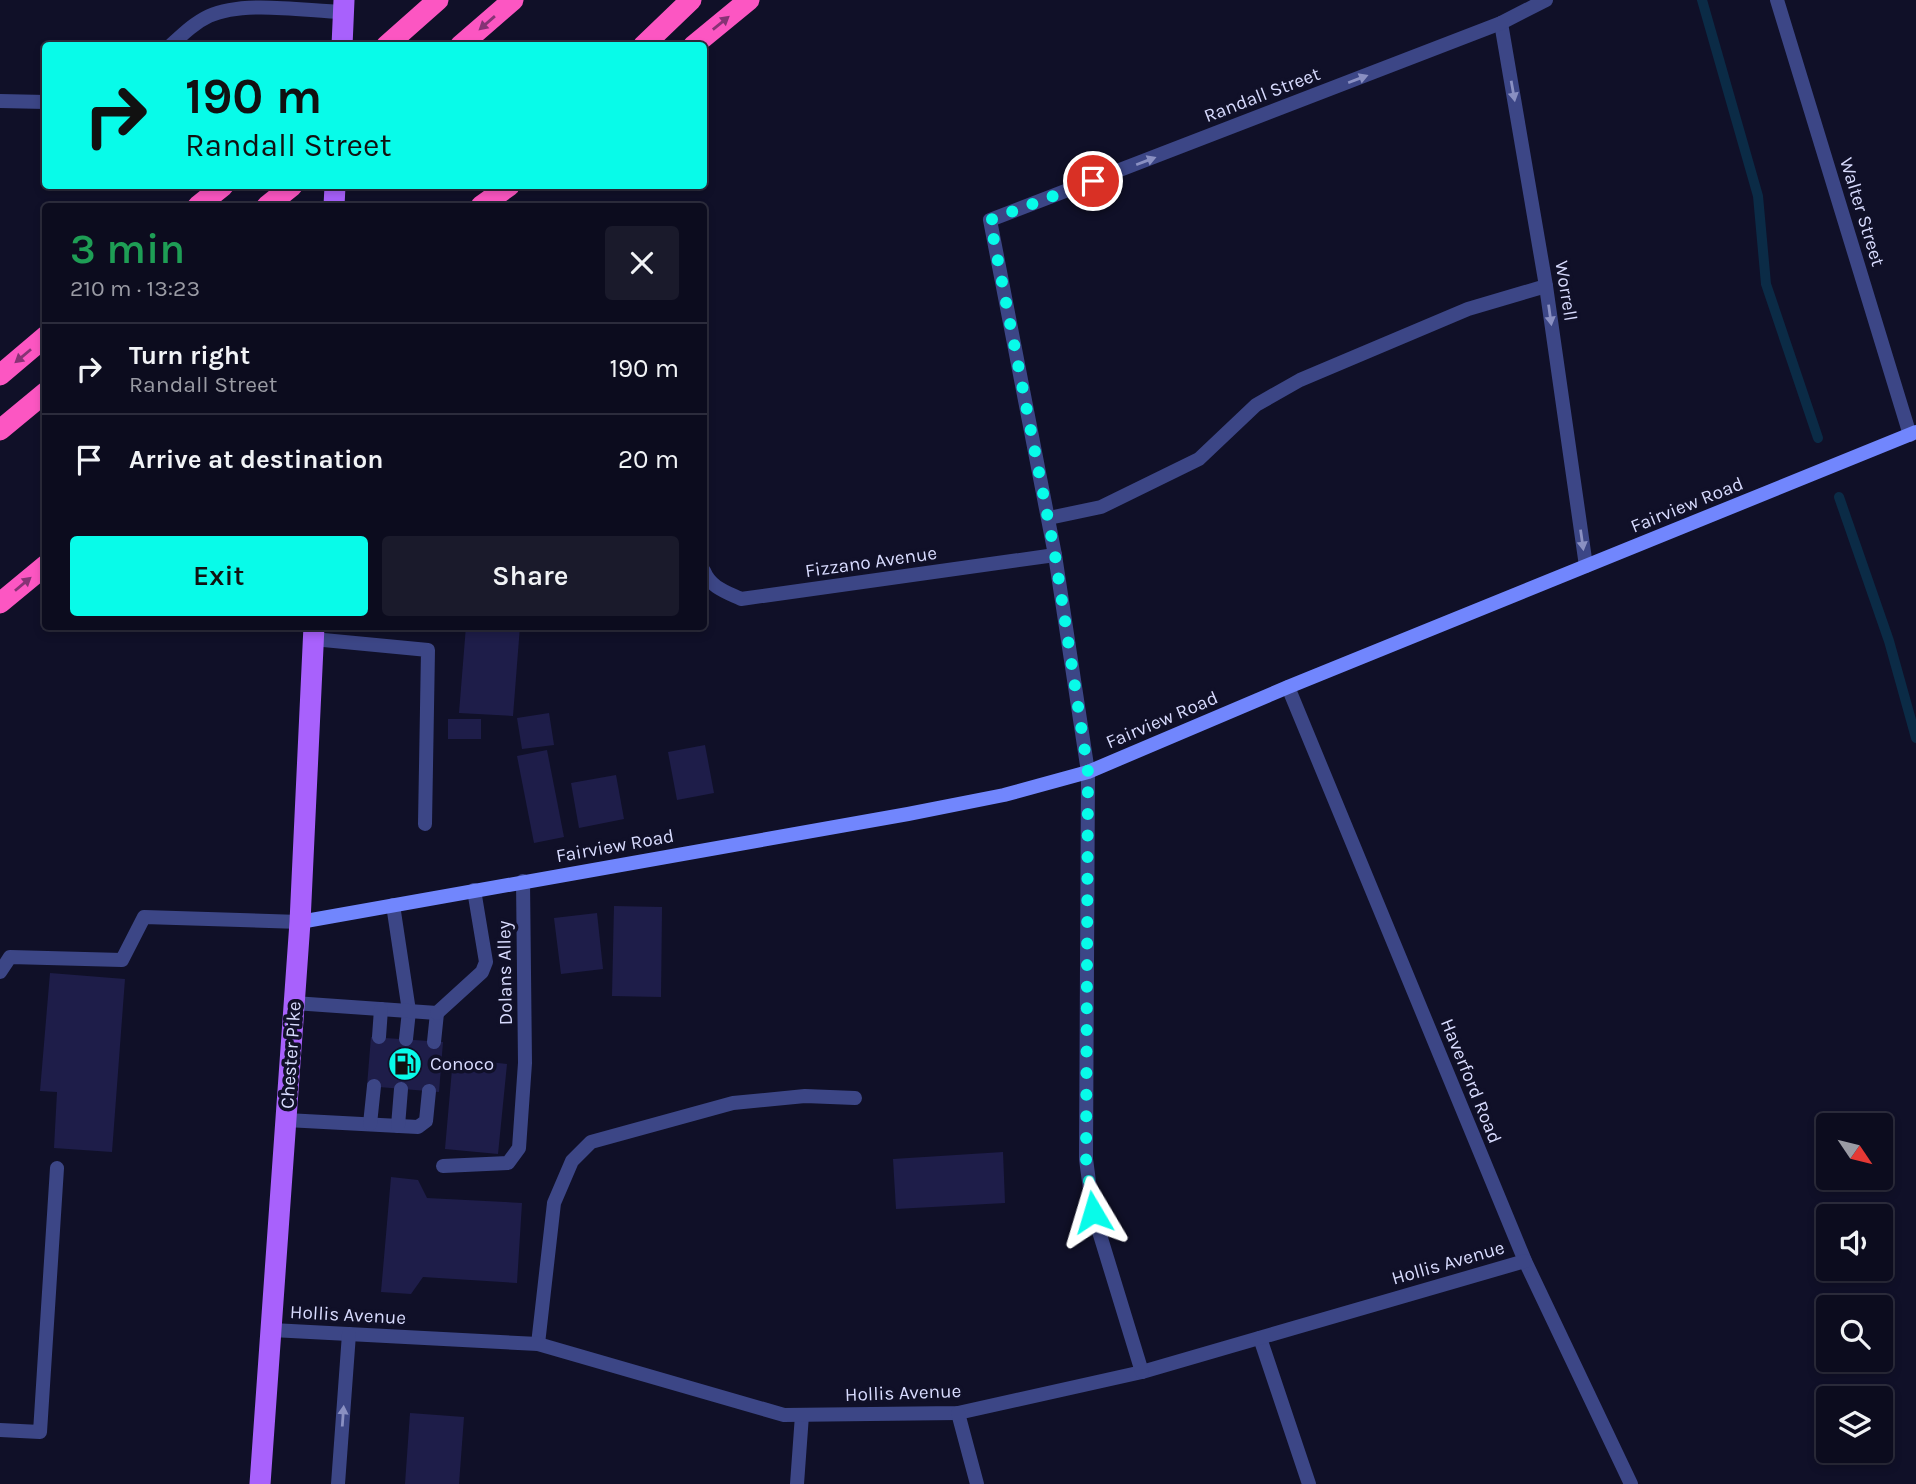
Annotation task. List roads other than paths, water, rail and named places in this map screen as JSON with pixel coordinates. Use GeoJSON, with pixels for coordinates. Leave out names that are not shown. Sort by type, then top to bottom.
{"type":"FeatureCollection","features":[{"type":"Feature","properties":{"kind":"highway"},"geometry":{"type":"LineString","coordinates":[[391,42],[438,0]]}},
{"type":"Feature","properties":{"kind":"highway"},"geometry":{"type":"LineString","coordinates":[[465,42],[513,0]]}},
{"type":"Feature","properties":{"kind":"highway"},"geometry":{"type":"LineString","coordinates":[[647,42],[691,0]]}},
{"type":"Feature","properties":{"kind":"highway"},"geometry":{"type":"LineString","coordinates":[[698,42],[749,0]]}},
{"type":"Feature","properties":{"kind":"highway"},"geometry":{"type":"LineString","coordinates":[[202,203],[219,189]]}},
{"type":"Feature","properties":{"kind":"highway"},"geometry":{"type":"LineString","coordinates":[[271,203],[288,189]]}},
{"type":"Feature","properties":{"kind":"highway"},"geometry":{"type":"LineString","coordinates":[[476,203],[492,189]]}},
{"type":"Feature","properties":{"kind":"highway"},"geometry":{"type":"LineString","coordinates":[[485,203],[505,189]]}},
{"type":"Feature","properties":{"kind":"highway"},"geometry":{"type":"LineString","coordinates":[[0,375],[42,339]]}},
{"type":"Feature","properties":{"kind":"highway"},"geometry":{"type":"LineString","coordinates":[[0,430],[42,395]]}},
{"type":"Feature","properties":{"kind":"highway"},"geometry":{"type":"LineString","coordinates":[[0,603],[42,568]]}},
{"type":"Feature","properties":{"kind":"main road"},"geometry":{"type":"LineString","coordinates":[[342,42],[344,6]]}},
{"type":"Feature","properties":{"kind":"main road","name":"Chester Pike"},"geometry":{"type":"LineString","coordinates":[[260,1484],[300,922],[314,633]]}},
{"type":"Feature","properties":{"kind":"street","name":"Randall Street"},"geometry":{"type":"LineString","coordinates":[[1049,518],[990,220],[1501,23],[1546,0]]}},
{"type":"Feature","properties":{"kind":"street","name":"Walter Street"},"geometry":{"type":"LineString","coordinates":[[1777,0],[1913,433]]}},
{"type":"Feature","properties":{"kind":"street"},"geometry":{"type":"LineString","coordinates":[[175,42],[201,21],[225,11],[242,8],[344,6]]}},
{"type":"Feature","properties":{"kind":"street","name":"Worrell"},"geometry":{"type":"LineString","coordinates":[[1501,23],[1546,286],[1586,566]]}},
{"type":"Feature","properties":{"kind":"street"},"geometry":{"type":"LineString","coordinates":[[0,101],[42,102]]}},
{"type":"Feature","properties":{"kind":"street"},"geometry":{"type":"LineString","coordinates":[[1142,1372],[1093,1212],[1086,1159],[1088,772],[1049,518],[1101,507],[1199,459],[1256,405],[1300,380],[1468,309],[1546,286]]}},
{"type":"Feature","properties":{"kind":"street","name":"Fairview Road"},"geometry":{"type":"LineString","coordinates":[[300,922],[908,814],[1004,794],[1088,772],[1288,687],[1913,433]]}},
{"type":"Feature","properties":{"kind":"street","name":"Fizzano Avenue"},"geometry":{"type":"LineString","coordinates":[[707,579],[719,590],[741,599],[1055,555]]}},
{"type":"Feature","properties":{"kind":"street"},"geometry":{"type":"LineString","coordinates":[[314,633],[428,650],[425,824]]}},
{"type":"Feature","properties":{"kind":"street","name":"Haverford Road"},"geometry":{"type":"LineString","coordinates":[[1288,687],[1525,1261],[1630,1484]]}},
{"type":"Feature","properties":{"kind":"street","name":"Dolans Alley"},"geometry":{"type":"LineString","coordinates":[[443,1166],[508,1163],[519,1149],[525,1063],[523,881]]}},
{"type":"Feature","properties":{"kind":"street"},"geometry":{"type":"LineString","coordinates":[[434,1042],[437,1013],[482,972],[486,962],[474,890]]}},
{"type":"Feature","properties":{"kind":"street"},"geometry":{"type":"LineString","coordinates":[[393,905],[409,1011],[406,1039]]}},
{"type":"Feature","properties":{"kind":"street"},"geometry":{"type":"LineString","coordinates":[[0,972],[10,957],[122,960],[144,917],[300,922]]}},
{"type":"Feature","properties":{"kind":"street"},"geometry":{"type":"LineString","coordinates":[[294,1003],[437,1013]]}},
{"type":"Feature","properties":{"kind":"street"},"geometry":{"type":"LineString","coordinates":[[379,1037],[382,1009]]}},
{"type":"Feature","properties":{"kind":"street"},"geometry":{"type":"LineString","coordinates":[[370,1124],[374,1086]]}},
{"type":"Feature","properties":{"kind":"street"},"geometry":{"type":"LineString","coordinates":[[398,1126],[401,1088]]}},
{"type":"Feature","properties":{"kind":"street"},"geometry":{"type":"LineString","coordinates":[[286,1120],[418,1127],[426,1121],[429,1091]]}},
{"type":"Feature","properties":{"kind":"street"},"geometry":{"type":"LineString","coordinates":[[537,1344],[554,1203],[572,1161],[592,1142],[733,1103],[805,1096],[855,1098]]}},
{"type":"Feature","properties":{"kind":"street"},"geometry":{"type":"LineString","coordinates":[[0,1430],[40,1433],[57,1168]]}},
{"type":"Feature","properties":{"kind":"street","name":"Hollis Avenue"},"geometry":{"type":"LineString","coordinates":[[272,1330],[537,1344],[784,1415],[958,1413],[1142,1372],[1525,1261]]}},
{"type":"Feature","properties":{"kind":"street"},"geometry":{"type":"LineString","coordinates":[[338,1484],[349,1334]]}},
{"type":"Feature","properties":{"kind":"street"},"geometry":{"type":"LineString","coordinates":[[1260,1338],[1309,1484]]}},
{"type":"Feature","properties":{"kind":"street"},"geometry":{"type":"LineString","coordinates":[[958,1413],[977,1484]]}},
{"type":"Feature","properties":{"kind":"street"},"geometry":{"type":"LineString","coordinates":[[797,1484],[802,1415]]}},
{"type":"Feature","properties":{"kind":"waterway"},"geometry":{"type":"LineString","coordinates":[[1702,0],[1758,196],[1766,284],[1818,438]]}},
{"type":"Feature","properties":{"kind":"waterway"},"geometry":{"type":"LineString","coordinates":[[1839,497],[1889,641],[1916,738]]}},
{"type":"Feature","properties":{"kind":"place","name":"Conoco"},"geometry":{"type":"Point","coordinates":[405,1064]}}]}
